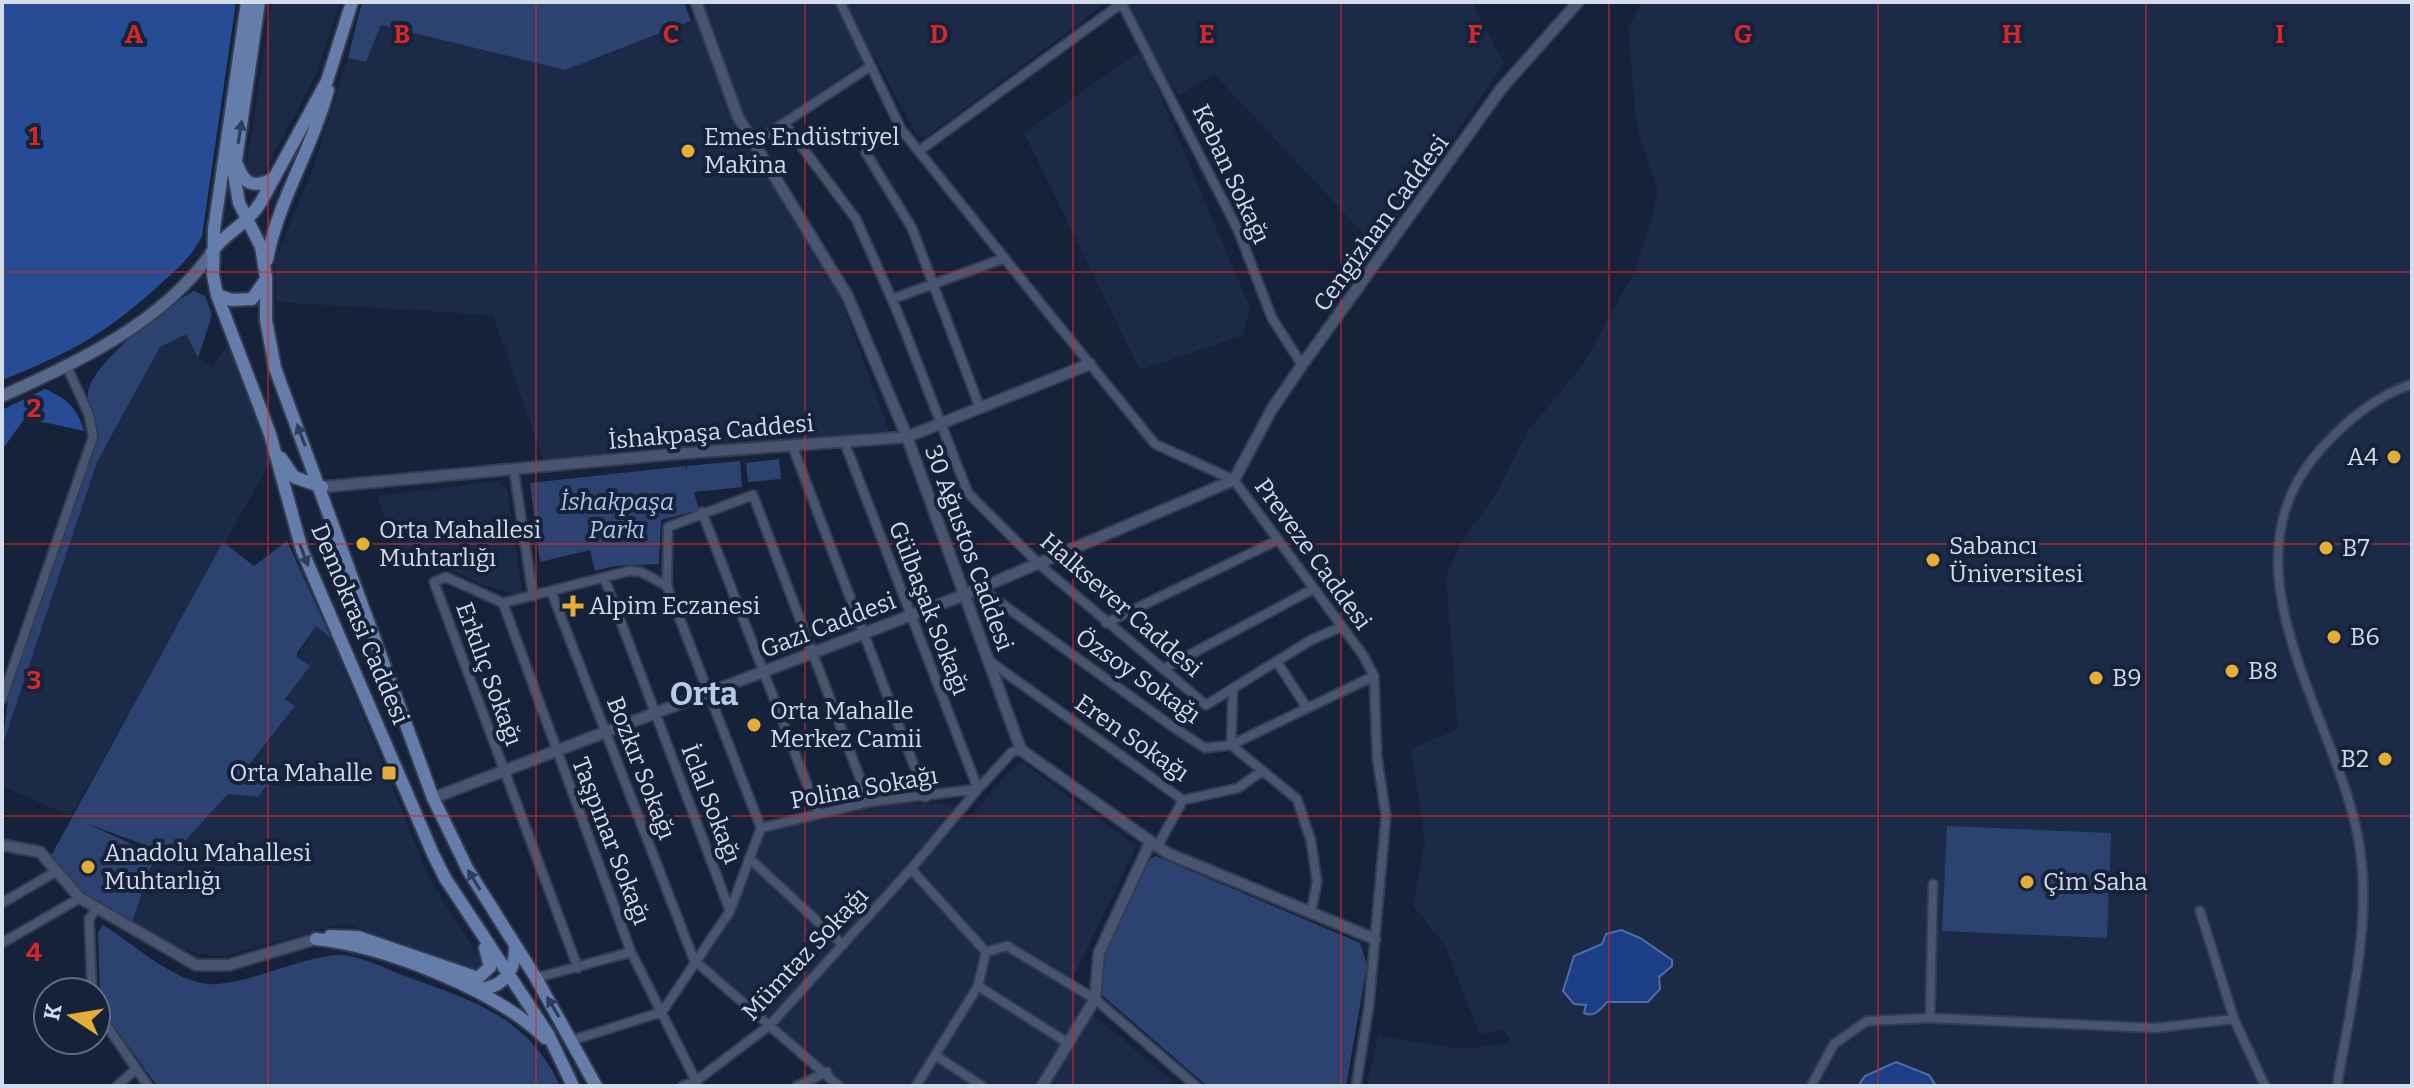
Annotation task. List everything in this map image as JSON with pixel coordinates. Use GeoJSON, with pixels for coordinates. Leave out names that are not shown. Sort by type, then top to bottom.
{"type":"FeatureCollection","features":[{"type":"Feature","properties":{"kind":"main road","name":"Demokrasi Caddesi"},"geometry":{"type":"LineString","coordinates":[[247,2],[212,252],[217,295],[270,434],[302,550],[445,878],[557,1050],[573,1086]]}},
{"type":"Feature","properties":{"kind":"main road","name":"Demokrasi Caddesi"},"geometry":{"type":"LineString","coordinates":[[259,2],[236,159],[235,188],[261,247],[266,272],[270,347],[433,798],[468,870],[573,1040],[596,1086]]}},
{"type":"Feature","properties":{"kind":"main road"},"geometry":{"type":"LineString","coordinates":[[192,281],[204,281],[217,295],[232,300],[252,299],[260,292],[276,217],[320,120],[352,2]]}},
{"type":"Feature","properties":{"kind":"main road"},"geometry":{"type":"LineString","coordinates":[[2,396],[67,367],[126,332],[192,281],[212,252],[249,221],[334,64]]}},
{"type":"Feature","properties":{"kind":"main road"},"geometry":{"type":"LineString","coordinates":[[236,159],[241,176],[250,183],[259,185],[274,178]]}},
{"type":"Feature","properties":{"kind":"main road"},"geometry":{"type":"LineString","coordinates":[[232,234],[252,238],[261,247]]}},
{"type":"Feature","properties":{"kind":"main road"},"geometry":{"type":"LineString","coordinates":[[270,434],[289,473],[322,487]]}},
{"type":"Feature","properties":{"kind":"main road"},"geometry":{"type":"LineString","coordinates":[[424,831],[423,809],[433,798]]}},
{"type":"Feature","properties":{"kind":"main road"},"geometry":{"type":"LineString","coordinates":[[316,939],[335,935],[358,937],[478,978],[488,972],[490,959],[472,919]]}},
{"type":"Feature","properties":{"kind":"main road"},"geometry":{"type":"LineString","coordinates":[[316,939],[367,949],[467,987],[514,1011],[557,1050]]}},
{"type":"Feature","properties":{"kind":"main road"},"geometry":{"type":"LineString","coordinates":[[467,987],[493,988],[509,975],[515,946]]}},
{"type":"Feature","properties":{"kind":"street","name":"30 Ağustos Caddesi"},"geometry":{"type":"LineString","coordinates":[[696,2],[738,117],[847,295],[907,437],[1021,750]]}},
{"type":"Feature","properties":{"kind":"street","name":"Preveze Caddesi"},"geometry":{"type":"LineString","coordinates":[[840,2],[901,129],[1155,444],[1234,480],[1363,655],[1374,676],[1377,757],[1386,816],[1375,939],[1356,1086]]}},
{"type":"Feature","properties":{"kind":"street"},"geometry":{"type":"LineString","coordinates":[[919,151],[1121,2]]}},
{"type":"Feature","properties":{"kind":"street","name":"Keban Sokağı"},"geometry":{"type":"LineString","coordinates":[[1121,2],[1238,230],[1272,318],[1302,365]]}},
{"type":"Feature","properties":{"kind":"street","name":"Cengizhan Caddesi"},"geometry":{"type":"LineString","coordinates":[[1234,480],[1272,409],[1302,365],[1501,89],[1578,2]]}},
{"type":"Feature","properties":{"kind":"street"},"geometry":{"type":"LineString","coordinates":[[755,142],[871,66]]}},
{"type":"Feature","properties":{"kind":"street"},"geometry":{"type":"LineString","coordinates":[[784,123],[856,219],[892,299],[940,422]]}},
{"type":"Feature","properties":{"kind":"street"},"geometry":{"type":"LineString","coordinates":[[866,153],[912,228],[980,408]]}},
{"type":"Feature","properties":{"kind":"street"},"geometry":{"type":"LineString","coordinates":[[892,299],[1005,258]]}},
{"type":"Feature","properties":{"kind":"street","name":"İshakpaşa Caddesi"},"geometry":{"type":"LineString","coordinates":[[322,487],[907,437],[1090,364]]}},
{"type":"Feature","properties":{"kind":"street"},"geometry":{"type":"LineString","coordinates":[[2,699],[93,437],[89,415],[67,367]]}},
{"type":"Feature","properties":{"kind":"street"},"geometry":{"type":"LineString","coordinates":[[2337,1086],[2362,916],[2362,859],[2354,810],[2291,648],[2278,584],[2281,522],[2306,465],[2339,428],[2373,402],[2412,384]]}},
{"type":"Feature","properties":{"kind":"street","name":"Halksever Caddesi"},"geometry":{"type":"LineString","coordinates":[[940,422],[968,493],[1040,565],[1206,705],[1311,640],[1341,627]]}},
{"type":"Feature","properties":{"kind":"street","name":"Gülbaşak Sokağı"},"geometry":{"type":"LineString","coordinates":[[844,441],[978,789]]}},
{"type":"Feature","properties":{"kind":"street"},"geometry":{"type":"LineString","coordinates":[[792,445],[861,634],[926,797]]}},
{"type":"Feature","properties":{"kind":"street"},"geometry":{"type":"LineString","coordinates":[[514,471],[533,596]]}},
{"type":"Feature","properties":{"kind":"street","name":"Gazi Caddesi"},"geometry":{"type":"LineString","coordinates":[[433,798],[1040,565],[1234,480]]}},
{"type":"Feature","properties":{"kind":"street"},"geometry":{"type":"LineString","coordinates":[[761,828],[667,586],[668,527],[753,495],[869,802]]}},
{"type":"Feature","properties":{"kind":"street"},"geometry":{"type":"LineString","coordinates":[[702,512],[818,813]]}},
{"type":"Feature","properties":{"kind":"street"},"geometry":{"type":"LineString","coordinates":[[1106,623],[1276,541]]}},
{"type":"Feature","properties":{"kind":"street","name":"Erkılıç Sokağı"},"geometry":{"type":"LineString","coordinates":[[578,968],[434,582],[446,577],[503,603],[604,577],[641,572],[667,586]]}},
{"type":"Feature","properties":{"kind":"street","name":"İclal Sokağı"},"geometry":{"type":"LineString","coordinates":[[604,577],[730,911]]}},
{"type":"Feature","properties":{"kind":"street","name":"Özsoy Sokağı"},"geometry":{"type":"LineString","coordinates":[[980,588],[1205,748],[1231,745]]}},
{"type":"Feature","properties":{"kind":"street"},"geometry":{"type":"LineString","coordinates":[[1165,668],[1313,589]]}},
{"type":"Feature","properties":{"kind":"street","name":"Bozkır Sokağı"},"geometry":{"type":"LineString","coordinates":[[551,591],[694,960]]}},
{"type":"Feature","properties":{"kind":"street","name":"Taşpınar Sokağı"},"geometry":{"type":"LineString","coordinates":[[503,603],[631,952],[697,1084]]}},
{"type":"Feature","properties":{"kind":"street","name":"Eren Sokağı"},"geometry":{"type":"LineString","coordinates":[[988,660],[1183,800],[1238,788],[1262,771]]}},
{"type":"Feature","properties":{"kind":"street"},"geometry":{"type":"LineString","coordinates":[[1277,662],[1307,708]]}},
{"type":"Feature","properties":{"kind":"street"},"geometry":{"type":"LineString","coordinates":[[1231,745],[1374,676]]}},
{"type":"Feature","properties":{"kind":"street"},"geometry":{"type":"LineString","coordinates":[[1231,745],[1233,689]]}},
{"type":"Feature","properties":{"kind":"street"},"geometry":{"type":"LineString","coordinates":[[1231,745],[1297,799],[1311,841],[1317,882],[1311,912]]}},
{"type":"Feature","properties":{"kind":"street"},"geometry":{"type":"LineString","coordinates":[[978,789],[1012,752],[1021,750],[1153,845],[1375,939]]}},
{"type":"Feature","properties":{"kind":"street","name":"Polina Sokağı"},"geometry":{"type":"LineString","coordinates":[[662,1012],[694,960],[730,911],[761,828],[869,802],[978,789]]}},
{"type":"Feature","properties":{"kind":"street","name":"Mümtaz Sokağı"},"geometry":{"type":"LineString","coordinates":[[683,1086],[697,1084],[770,1025],[911,869],[978,789]]}},
{"type":"Feature","properties":{"kind":"street"},"geometry":{"type":"LineString","coordinates":[[1042,1086],[1095,999],[1099,953],[1153,845],[1183,800]]}},
{"type":"Feature","properties":{"kind":"street"},"geometry":{"type":"LineString","coordinates":[[2,845],[40,852],[80,898],[196,965],[213,968],[316,939]]}},
{"type":"Feature","properties":{"kind":"street"},"geometry":{"type":"LineString","coordinates":[[749,858],[843,945]]}},
{"type":"Feature","properties":{"kind":"street"},"geometry":{"type":"LineString","coordinates":[[911,869],[986,952]]}},
{"type":"Feature","properties":{"kind":"street"},"geometry":{"type":"LineString","coordinates":[[2,903],[57,871]]}},
{"type":"Feature","properties":{"kind":"street"},"geometry":{"type":"LineString","coordinates":[[1930,1018],[1933,884]]}},
{"type":"Feature","properties":{"kind":"street"},"geometry":{"type":"LineString","coordinates":[[2,943],[80,898]]}},
{"type":"Feature","properties":{"kind":"street"},"geometry":{"type":"LineString","coordinates":[[91,976],[89,919],[97,908]]}},
{"type":"Feature","properties":{"kind":"street"},"geometry":{"type":"LineString","coordinates":[[2200,911],[2234,1019],[2265,1086]]}},
{"type":"Feature","properties":{"kind":"street"},"geometry":{"type":"LineString","coordinates":[[986,952],[1007,946],[1095,999],[1196,1086]]}},
{"type":"Feature","properties":{"kind":"street"},"geometry":{"type":"LineString","coordinates":[[536,978],[631,952]]}},
{"type":"Feature","properties":{"kind":"street"},"geometry":{"type":"LineString","coordinates":[[916,1086],[978,986],[986,952]]}},
{"type":"Feature","properties":{"kind":"street"},"geometry":{"type":"LineString","coordinates":[[694,960],[827,1072],[839,1086]]}},
{"type":"Feature","properties":{"kind":"street"},"geometry":{"type":"LineString","coordinates":[[978,986],[1068,1043]]}},
{"type":"Feature","properties":{"kind":"street"},"geometry":{"type":"LineString","coordinates":[[573,1040],[662,1012]]}},
{"type":"Feature","properties":{"kind":"street"},"geometry":{"type":"LineString","coordinates":[[1811,1086],[1834,1044],[1867,1021],[1930,1018],[2155,1028],[2234,1019]]}},
{"type":"Feature","properties":{"kind":"street"},"geometry":{"type":"LineString","coordinates":[[112,1034],[148,1086]]}},
{"type":"Feature","properties":{"kind":"street"},"geometry":{"type":"LineString","coordinates":[[935,1055],[982,1086]]}},
{"type":"Feature","properties":{"kind":"street"},"geometry":{"type":"LineString","coordinates":[[117,1086],[136,1069]]}},
{"type":"Feature","properties":{"kind":"street"},"geometry":{"type":"LineString","coordinates":[[797,1086],[827,1072]]}},
{"type":"Feature","properties":{"kind":"shaded area"},"geometry":{"type":"Polygon","coordinates":[[[2,2],[236,2],[202,236],[198,244],[139,303],[103,330],[47,361],[2,380],[2,2]]]}},
{"type":"Feature","properties":{"kind":"shaded area"},"geometry":{"type":"Polygon","coordinates":[[[272,2],[340,2],[316,74],[258,184],[245,175],[272,2]]]}},
{"type":"Feature","properties":{"kind":"shaded area"},"geometry":{"type":"Polygon","coordinates":[[[703,2],[1108,2],[926,137],[917,136],[874,55],[745,143],[838,291],[889,431],[544,463],[493,315],[276,302],[275,261],[312,171],[348,58],[366,62],[381,25],[565,70],[706,15],[703,2]]]}},
{"type":"Feature","properties":{"kind":"shaded area"},"geometry":{"type":"Polygon","coordinates":[[[1118,2],[1472,2],[1504,64],[1376,247],[1214,74],[1179,96],[1118,2]]]}},
{"type":"Feature","properties":{"kind":"shaded area","name":"Sabancı Üniversitesi"},"geometry":{"type":"Polygon","coordinates":[[[1643,2],[2412,2],[2412,1086],[1367,1086],[1378,1036],[1463,1049],[1511,1043],[1505,1030],[1479,1034],[1445,945],[1413,906],[1425,842],[1411,749],[1458,729],[1446,576],[1461,543],[1496,494],[1528,431],[1584,363],[1635,270],[1652,219],[1658,190],[1637,127],[1628,27],[1643,2]]]}},
{"type":"Feature","properties":{"kind":"shaded area"},"geometry":{"type":"Polygon","coordinates":[[[1141,50],[1250,308],[1243,335],[1140,370],[1024,133],[1141,50]]]}},
{"type":"Feature","properties":{"kind":"shaded area"},"geometry":{"type":"Polygon","coordinates":[[[186,334],[198,358],[212,367],[230,342],[272,459],[71,816],[2,786],[2,747],[97,462],[160,347],[186,334]]]}},
{"type":"Feature","properties":{"kind":"shaded area"},"geometry":{"type":"Polygon","coordinates":[[[45,389],[70,405],[84,431],[25,418],[2,450],[2,410],[45,389]]]}},
{"type":"Feature","properties":{"kind":"shaded area"},"geometry":{"type":"Polygon","coordinates":[[[498,481],[507,488],[522,592],[515,594],[483,585],[448,568],[424,570],[399,561],[377,496],[498,481]]]}},
{"type":"Feature","properties":{"kind":"shaded area"},"geometry":{"type":"Polygon","coordinates":[[[316,625],[330,635],[430,880],[485,966],[476,973],[345,923],[221,957],[182,950],[131,925],[155,855],[172,855],[228,794],[258,797],[250,765],[295,707],[285,699],[310,666],[298,656],[316,625]]]}},
{"type":"Feature","properties":{"kind":"shaded area"},"geometry":{"type":"Polygon","coordinates":[[[1022,762],[1136,846],[1069,986],[1087,999],[1084,1007],[1178,1086],[832,1086],[690,960],[728,909],[758,829],[871,804],[949,804],[969,818],[1011,770],[1022,762]]]}},
{"type":"Feature","properties":{"kind":"shaded area"},"geometry":{"type":"Polygon","coordinates":[[[1621,930],[1640,938],[1672,960],[1672,966],[1659,977],[1660,989],[1648,1002],[1607,1002],[1594,1014],[1584,1013],[1586,1005],[1574,1004],[1563,991],[1574,956],[1602,944],[1606,934],[1621,930]]]}},
{"type":"Feature","properties":{"kind":"shaded area"},"geometry":{"type":"Polygon","coordinates":[[[1896,1062],[1929,1075],[1936,1086],[1858,1086],[1865,1076],[1896,1062]]]}},
{"type":"Feature","properties":{"kind":"green space"},"geometry":{"type":"Polygon","coordinates":[[[362,2],[684,2],[691,21],[565,70],[381,25],[366,62],[348,58],[362,2]]]}},
{"type":"Feature","properties":{"kind":"green space"},"geometry":{"type":"Polygon","coordinates":[[[194,291],[205,296],[212,315],[198,358],[186,334],[160,347],[97,462],[2,747],[8,698],[96,436],[88,397],[92,381],[102,366],[132,336],[194,291]]]}},
{"type":"Feature","properties":{"kind":"green space"},"geometry":{"type":"Polygon","coordinates":[[[779,459],[781,479],[748,482],[746,463],[779,459]]]}},
{"type":"Feature","properties":{"kind":"green space","name":"İshakpaşa Parkı"},"geometry":{"type":"Polygon","coordinates":[[[740,461],[742,487],[694,492],[699,510],[661,520],[659,564],[615,566],[595,571],[590,550],[540,562],[530,483],[685,466],[687,470],[687,466],[740,461]]]}},
{"type":"Feature","properties":{"kind":"green space"},"geometry":{"type":"Polygon","coordinates":[[[287,541],[331,638],[316,626],[297,653],[297,657],[310,666],[285,699],[295,706],[250,764],[272,778],[258,797],[228,794],[172,855],[88,824],[155,855],[131,925],[83,892],[51,856],[223,542],[254,566],[287,541]]]}},
{"type":"Feature","properties":{"kind":"green space","name":"Çim Saha"},"geometry":{"type":"Polygon","coordinates":[[[1947,826],[2111,833],[2107,938],[1942,931],[1947,826]]]}},
{"type":"Feature","properties":{"kind":"green space"},"geometry":{"type":"Polygon","coordinates":[[[1156,856],[1360,943],[1367,965],[1346,1086],[1207,1086],[1102,995],[1103,954],[1150,859],[1156,856]]]}},
{"type":"Feature","properties":{"kind":"green space"},"geometry":{"type":"Polygon","coordinates":[[[103,925],[167,969],[208,984],[237,981],[324,957],[339,955],[371,962],[473,1002],[514,1026],[547,1062],[560,1086],[157,1086],[112,1023],[112,976],[99,976],[98,932],[103,925]]]}},
{"type":"Feature","properties":{"kind":"place","name":"Emes Endüstriyel Makina"},"geometry":{"type":"Point","coordinates":[688,151]}},
{"type":"Feature","properties":{"kind":"place","name":"A4"},"geometry":{"type":"Point","coordinates":[2394,457]}},
{"type":"Feature","properties":{"kind":"place","name":"Orta Mahallesi Muhtarlığı"},"geometry":{"type":"Point","coordinates":[363,544]}},
{"type":"Feature","properties":{"kind":"place","name":"B7"},"geometry":{"type":"Point","coordinates":[2326,548]}},
{"type":"Feature","properties":{"kind":"place","name":"Sabancı Üniversitesi"},"geometry":{"type":"Point","coordinates":[1933,560]}},
{"type":"Feature","properties":{"kind":"place","name":"Alpim Eczanesi"},"geometry":{"type":"Point","coordinates":[573,606]}},
{"type":"Feature","properties":{"kind":"place","name":"B6"},"geometry":{"type":"Point","coordinates":[2334,637]}},
{"type":"Feature","properties":{"kind":"place","name":"B8"},"geometry":{"type":"Point","coordinates":[2232,671]}},
{"type":"Feature","properties":{"kind":"place","name":"B9"},"geometry":{"type":"Point","coordinates":[2096,678]}},
{"type":"Feature","properties":{"kind":"place","name":"Orta Mahalle Merkez Camii"},"geometry":{"type":"Point","coordinates":[754,725]}},
{"type":"Feature","properties":{"kind":"place","name":"B2"},"geometry":{"type":"Point","coordinates":[2385,759]}},
{"type":"Feature","properties":{"kind":"place","name":"Orta Mahalle"},"geometry":{"type":"Point","coordinates":[389,773]}},
{"type":"Feature","properties":{"kind":"place","name":"Anadolu Mahallesi Muhtarlığı"},"geometry":{"type":"Point","coordinates":[88,867]}},
{"type":"Feature","properties":{"kind":"place","name":"Çim Saha"},"geometry":{"type":"Point","coordinates":[2027,882]}},
{"type":"Feature","properties":{"kind":"district","name":"Orta"},"geometry":{"type":"Point","coordinates":[704,694]}}]}
